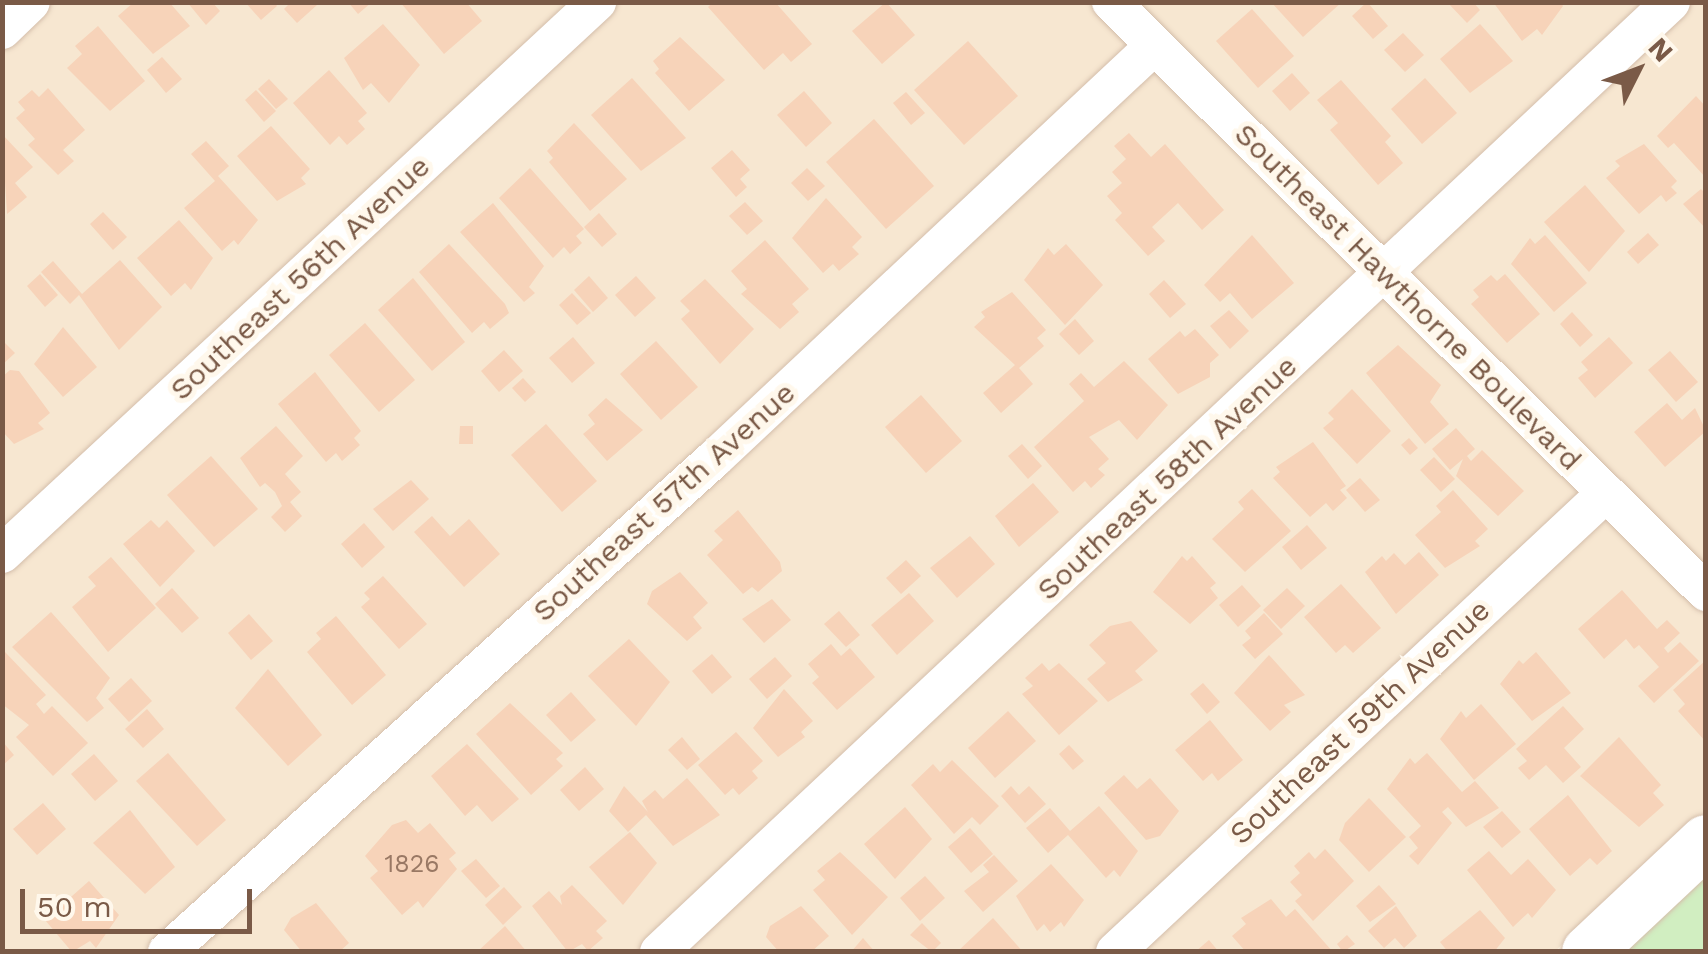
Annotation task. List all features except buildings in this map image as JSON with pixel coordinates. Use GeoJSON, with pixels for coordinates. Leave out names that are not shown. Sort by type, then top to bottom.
{"type":"FeatureCollection","features":[{"type":"Feature","properties":{"kind":"main road"},"geometry":{"type":"LineString","coordinates":[[1588,952],[1706,841]]}},
{"type":"Feature","properties":{"kind":"street"},"geometry":{"type":"LineString","coordinates":[[2,30],[31,2]]}},
{"type":"Feature","properties":{"kind":"street","name":"Southeast 56th Avenue"},"geometry":{"type":"LineString","coordinates":[[2,554],[597,2]]}},
{"type":"Feature","properties":{"kind":"street","name":"Southeast 58th Avenue"},"geometry":{"type":"LineString","coordinates":[[660,952],[1671,2]]}},
{"type":"Feature","properties":{"kind":"street","name":"Southeast Hawthorne Boulevard"},"geometry":{"type":"LineString","coordinates":[[1121,6],[1154,46],[1706,592]]}},
{"type":"Feature","properties":{"kind":"street","name":"Southeast 57th Avenue"},"geometry":{"type":"LineString","coordinates":[[167,952],[714,459],[1154,46]]}},
{"type":"Feature","properties":{"kind":"street","name":"Southeast 59th Avenue"},"geometry":{"type":"LineString","coordinates":[[1114,952],[1606,493]]}},
{"type":"Feature","properties":{"kind":"shaded area"},"geometry":{"type":"Polygon","coordinates":[[[2,3],[1705,3],[1705,812],[1555,951],[3,951],[2,3]]]}},
{"type":"Feature","properties":{"kind":"green space"},"geometry":{"type":"Polygon","coordinates":[[[1705,871],[1705,951],[1619,951],[1705,871]]]}}]}
